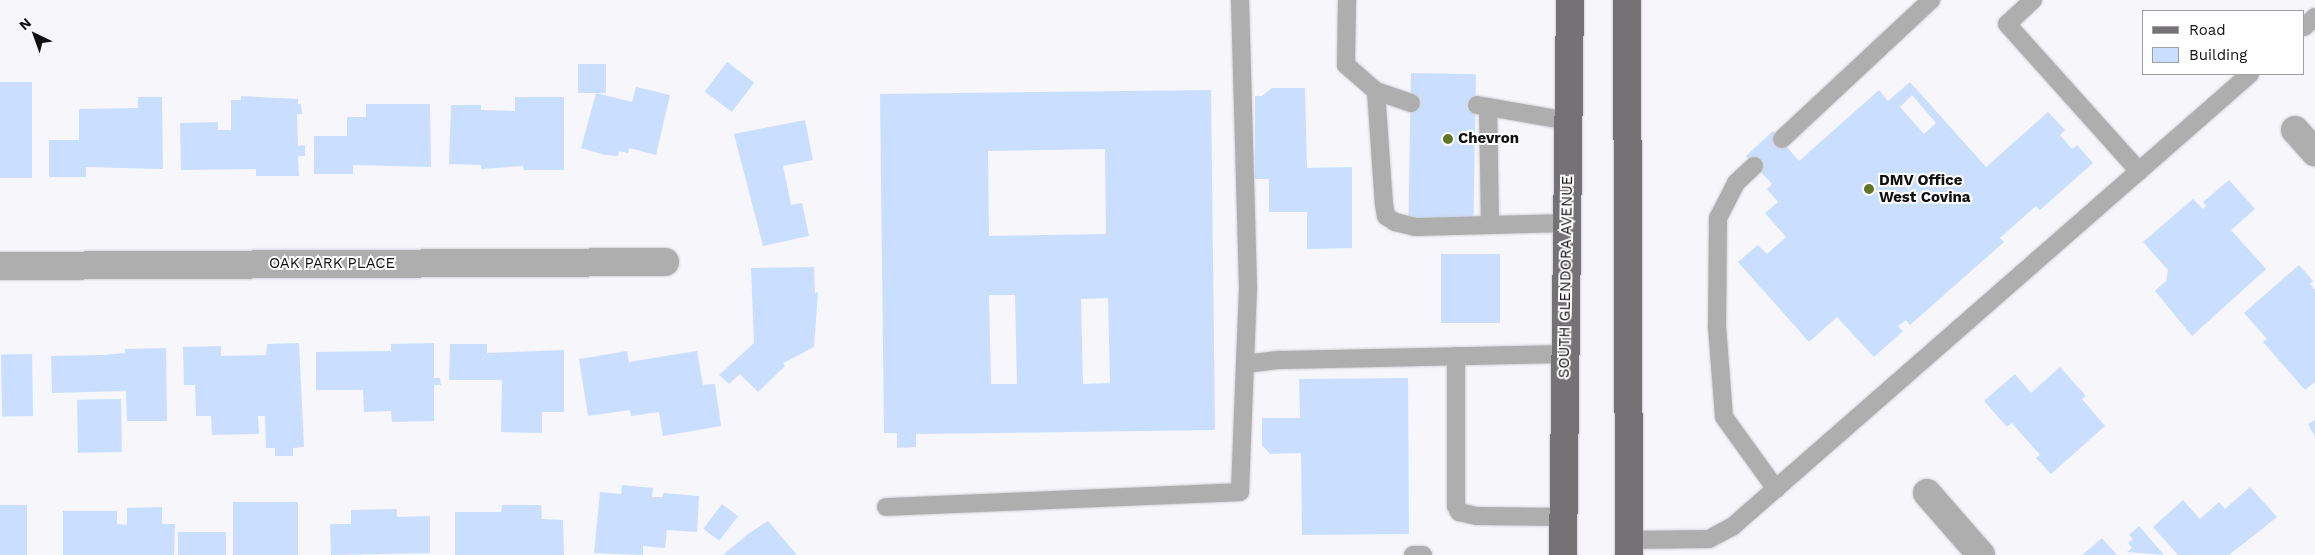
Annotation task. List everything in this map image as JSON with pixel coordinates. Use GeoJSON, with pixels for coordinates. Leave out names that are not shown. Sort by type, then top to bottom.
{"type":"FeatureCollection","features":[{"type":"Feature","properties":{"kind":"main road","name":"SOUTH GLENDORA AVENUE"},"geometry":{"type":"LineString","coordinates":[[1563,555],[1570,0]]}},
{"type":"Feature","properties":{"kind":"main road"},"geometry":{"type":"LineString","coordinates":[[1627,0],[1629,548]]}},
{"type":"Feature","properties":{"kind":"street"},"geometry":{"type":"LineString","coordinates":[[2295,130],[2315,152]]}},
{"type":"Feature","properties":{"kind":"street","name":"OAK PARK PLACE"},"geometry":{"type":"LineString","coordinates":[[0,266],[664,262]]}},
{"type":"Feature","properties":{"kind":"street"},"geometry":{"type":"LineString","coordinates":[[1928,493],[1981,555]]}},
{"type":"Feature","properties":{"kind":"lane"},"geometry":{"type":"LineString","coordinates":[[886,507],[1240,492],[1248,288],[1240,0]]}},
{"type":"Feature","properties":{"kind":"lane"},"geometry":{"type":"LineString","coordinates":[[1347,0],[1346,65],[1376,91],[1412,103]]}},
{"type":"Feature","properties":{"kind":"lane"},"geometry":{"type":"LineString","coordinates":[[1782,139],[1931,0]]}},
{"type":"Feature","properties":{"kind":"lane"},"geometry":{"type":"LineString","coordinates":[[2033,0],[2008,24],[2139,171]]}},
{"type":"Feature","properties":{"kind":"lane"},"geometry":{"type":"LineString","coordinates":[[2305,26],[2315,17]]}},
{"type":"Feature","properties":{"kind":"lane"},"geometry":{"type":"LineString","coordinates":[[1629,548],[1709,539],[1732,527],[2249,75]]}},
{"type":"Feature","properties":{"kind":"lane"},"geometry":{"type":"LineString","coordinates":[[1376,91],[1386,216],[1395,222],[1415,227],[1567,223]]}},
{"type":"Feature","properties":{"kind":"lane"},"geometry":{"type":"LineString","coordinates":[[1490,225],[1482,106],[1568,121]]}},
{"type":"Feature","properties":{"kind":"lane"},"geometry":{"type":"LineString","coordinates":[[1754,166],[1736,183],[1718,218],[1717,326],[1724,417],[1776,489]]}},
{"type":"Feature","properties":{"kind":"lane"},"geometry":{"type":"LineString","coordinates":[[1244,364],[1566,354]]}},
{"type":"Feature","properties":{"kind":"lane"},"geometry":{"type":"LineString","coordinates":[[1456,356],[1456,506],[1459,512],[1476,516],[1564,517]]}},
{"type":"Feature","properties":{"kind":"lane"},"geometry":{"type":"LineString","coordinates":[[1412,555],[1422,555]]}},
{"type":"Feature","properties":{"kind":"building"},"geometry":{"type":"Polygon","coordinates":[[[727,62],[754,82],[732,112],[705,92],[727,62]]]}},
{"type":"Feature","properties":{"kind":"building"},"geometry":{"type":"Polygon","coordinates":[[[578,64],[606,64],[606,93],[578,93],[578,64]]]}},
{"type":"Feature","properties":{"kind":"building"},"geometry":{"type":"Polygon","coordinates":[[[1411,73],[1476,74],[1473,220],[1408,219],[1411,73]]]}},
{"type":"Feature","properties":{"kind":"building"},"geometry":{"type":"Polygon","coordinates":[[[0,82],[32,82],[32,178],[0,178],[0,82]]]}},
{"type":"Feature","properties":{"kind":"building"},"geometry":{"type":"Polygon","coordinates":[[[1910,82],[1986,167],[2048,112],[2065,130],[2060,135],[2072,149],[2077,145],[2093,163],[2040,210],[2036,206],[2000,238],[2004,242],[1910,325],[1906,320],[1898,326],[1903,331],[1874,357],[1837,317],[1809,342],[1738,262],[1758,245],[1767,254],[1786,237],[1765,213],[1778,202],[1767,189],[1772,184],[1746,156],[1773,131],[1799,161],[1879,90],[1888,101],[1910,82]],[[1912,95],[1900,107],[1924,134],[1936,123],[1912,95]]]}},
{"type":"Feature","properties":{"kind":"building"},"geometry":{"type":"Polygon","coordinates":[[[636,87],[670,95],[656,155],[629,148],[628,153],[619,151],[618,156],[605,155],[581,148],[596,93],[632,102],[636,87]]]}},
{"type":"Feature","properties":{"kind":"building"},"geometry":{"type":"Polygon","coordinates":[[[1272,88],[1305,88],[1307,168],[1352,167],[1352,248],[1307,249],[1307,212],[1269,212],[1269,179],[1255,179],[1255,96],[1262,96],[1272,88]]]}},
{"type":"Feature","properties":{"kind":"building"},"geometry":{"type":"Polygon","coordinates":[[[1211,90],[1215,430],[916,434],[916,447],[897,448],[897,433],[884,433],[880,94],[1211,90]],[[1105,149],[988,151],[989,236],[1106,234],[1105,149]],[[989,295],[991,384],[1017,384],[1015,295],[989,295]],[[1108,298],[1081,299],[1083,384],[1110,383],[1108,298]]]}},
{"type":"Feature","properties":{"kind":"building"},"geometry":{"type":"Polygon","coordinates":[[[241,96],[298,99],[298,104],[301,104],[302,114],[297,114],[298,146],[305,145],[305,156],[298,156],[299,176],[256,176],[256,169],[181,170],[180,123],[218,122],[218,130],[231,130],[231,100],[241,100],[241,96]]]}},
{"type":"Feature","properties":{"kind":"building"},"geometry":{"type":"Polygon","coordinates":[[[138,97],[162,97],[163,169],[86,167],[86,177],[49,177],[49,140],[79,140],[79,109],[138,108],[138,97]]]}},
{"type":"Feature","properties":{"kind":"building"},"geometry":{"type":"Polygon","coordinates":[[[515,97],[564,97],[564,170],[524,170],[523,166],[481,169],[481,165],[449,164],[451,105],[481,105],[481,110],[515,111],[515,97]]]}},
{"type":"Feature","properties":{"kind":"building"},"geometry":{"type":"Polygon","coordinates":[[[366,104],[430,104],[431,167],[353,165],[353,174],[314,174],[314,136],[347,136],[347,117],[366,117],[366,104]]]}},
{"type":"Feature","properties":{"kind":"building"},"geometry":{"type":"Polygon","coordinates":[[[805,120],[813,160],[783,166],[791,205],[802,203],[809,236],[763,246],[734,134],[805,120]]]}},
{"type":"Feature","properties":{"kind":"building"},"geometry":{"type":"Polygon","coordinates":[[[2229,180],[2255,209],[2231,230],[2266,269],[2192,336],[2155,291],[2166,281],[2168,270],[2143,242],[2193,199],[2203,209],[2206,206],[2203,202],[2229,180]]]}},
{"type":"Feature","properties":{"kind":"building"},"geometry":{"type":"Polygon","coordinates":[[[1441,254],[1500,254],[1500,323],[1441,323],[1441,254]]]}},
{"type":"Feature","properties":{"kind":"building"},"geometry":{"type":"Polygon","coordinates":[[[2299,265],[2313,281],[2310,284],[2315,290],[2315,382],[2305,390],[2263,342],[2267,339],[2244,313],[2299,265]]]}},
{"type":"Feature","properties":{"kind":"building"},"geometry":{"type":"Polygon","coordinates":[[[814,267],[815,293],[818,292],[814,347],[783,363],[785,366],[758,392],[740,374],[729,384],[719,375],[754,343],[751,268],[814,267]]]}},
{"type":"Feature","properties":{"kind":"building"},"geometry":{"type":"Polygon","coordinates":[[[299,343],[304,447],[293,448],[293,456],[275,456],[275,448],[266,448],[265,416],[258,416],[259,434],[212,435],[211,416],[196,416],[195,385],[184,385],[183,347],[221,346],[221,356],[266,355],[267,344],[299,343]]]}},
{"type":"Feature","properties":{"kind":"building"},"geometry":{"type":"Polygon","coordinates":[[[434,343],[434,378],[440,378],[441,385],[434,385],[434,421],[392,422],[391,411],[364,412],[363,390],[316,390],[316,352],[391,351],[391,344],[434,343]]]}},
{"type":"Feature","properties":{"kind":"building"},"geometry":{"type":"Polygon","coordinates":[[[450,344],[487,344],[487,353],[564,350],[564,412],[542,412],[542,433],[501,432],[502,380],[449,380],[450,344]]]}},
{"type":"Feature","properties":{"kind":"building"},"geometry":{"type":"Polygon","coordinates":[[[166,348],[167,421],[127,421],[126,391],[52,393],[51,356],[102,355],[125,353],[125,349],[166,348]]]}},
{"type":"Feature","properties":{"kind":"building"},"geometry":{"type":"Polygon","coordinates":[[[627,351],[629,362],[697,351],[703,385],[715,384],[721,426],[663,436],[659,412],[631,416],[630,410],[588,416],[579,359],[627,351]]]}},
{"type":"Feature","properties":{"kind":"building"},"geometry":{"type":"Polygon","coordinates":[[[32,354],[33,416],[2,417],[1,355],[32,354]]]}},
{"type":"Feature","properties":{"kind":"building"},"geometry":{"type":"Polygon","coordinates":[[[2060,367],[2086,396],[2082,399],[2105,426],[2051,474],[2036,458],[2040,455],[2012,423],[2007,427],[1984,401],[2015,374],[2031,393],[2060,367]]]}},
{"type":"Feature","properties":{"kind":"building"},"geometry":{"type":"Polygon","coordinates":[[[1408,378],[1409,534],[1302,535],[1301,453],[1270,454],[1262,445],[1262,418],[1300,418],[1299,379],[1408,378]]]}},
{"type":"Feature","properties":{"kind":"building"},"geometry":{"type":"Polygon","coordinates":[[[121,399],[122,452],[78,453],[77,400],[121,399]]]}},
{"type":"Feature","properties":{"kind":"building"},"geometry":{"type":"Polygon","coordinates":[[[2315,420],[2315,437],[2308,424],[2315,420]]]}},
{"type":"Feature","properties":{"kind":"building"},"geometry":{"type":"Polygon","coordinates":[[[622,485],[653,488],[652,497],[663,497],[663,493],[699,496],[697,532],[667,530],[665,548],[643,546],[643,555],[594,553],[600,492],[621,494],[622,485]]]}},
{"type":"Feature","properties":{"kind":"building"},"geometry":{"type":"Polygon","coordinates":[[[2250,487],[2277,517],[2229,555],[2178,555],[2153,527],[2183,500],[2200,519],[2219,502],[2225,509],[2250,487]]]}},
{"type":"Feature","properties":{"kind":"building"},"geometry":{"type":"Polygon","coordinates":[[[233,502],[298,502],[298,555],[233,555],[233,502]]]}},
{"type":"Feature","properties":{"kind":"building"},"geometry":{"type":"Polygon","coordinates":[[[722,504],[738,516],[719,541],[703,529],[722,504]]]}},
{"type":"Feature","properties":{"kind":"building"},"geometry":{"type":"Polygon","coordinates":[[[0,505],[27,505],[27,555],[0,555],[0,505]]]}},
{"type":"Feature","properties":{"kind":"building"},"geometry":{"type":"Polygon","coordinates":[[[502,505],[541,505],[542,519],[563,520],[564,555],[455,555],[455,512],[501,512],[502,505]]]}},
{"type":"Feature","properties":{"kind":"building"},"geometry":{"type":"Polygon","coordinates":[[[162,507],[162,524],[175,524],[174,555],[63,555],[63,511],[117,511],[117,524],[127,525],[127,508],[162,507]]]}},
{"type":"Feature","properties":{"kind":"building"},"geometry":{"type":"Polygon","coordinates":[[[397,509],[397,517],[430,516],[430,553],[331,555],[330,524],[351,524],[351,510],[397,509]]]}},
{"type":"Feature","properties":{"kind":"building"},"geometry":{"type":"Polygon","coordinates":[[[768,521],[797,555],[723,555],[748,534],[768,521]]]}},
{"type":"Feature","properties":{"kind":"building"},"geometry":{"type":"Polygon","coordinates":[[[2139,526],[2164,555],[2127,552],[2132,548],[2128,543],[2133,539],[2129,535],[2139,526]]]}},
{"type":"Feature","properties":{"kind":"building"},"geometry":{"type":"Polygon","coordinates":[[[178,532],[226,532],[226,555],[178,555],[178,532]]]}},
{"type":"Feature","properties":{"kind":"building"},"geometry":{"type":"Polygon","coordinates":[[[2102,538],[2117,555],[2082,555],[2102,538]]]}},
{"type":"Feature","properties":{"kind":"place","name":"Chevron"},"geometry":{"type":"Point","coordinates":[1448,139]}},
{"type":"Feature","properties":{"kind":"place","name":"DMV Office West Covina"},"geometry":{"type":"Point","coordinates":[1869,189]}}]}
